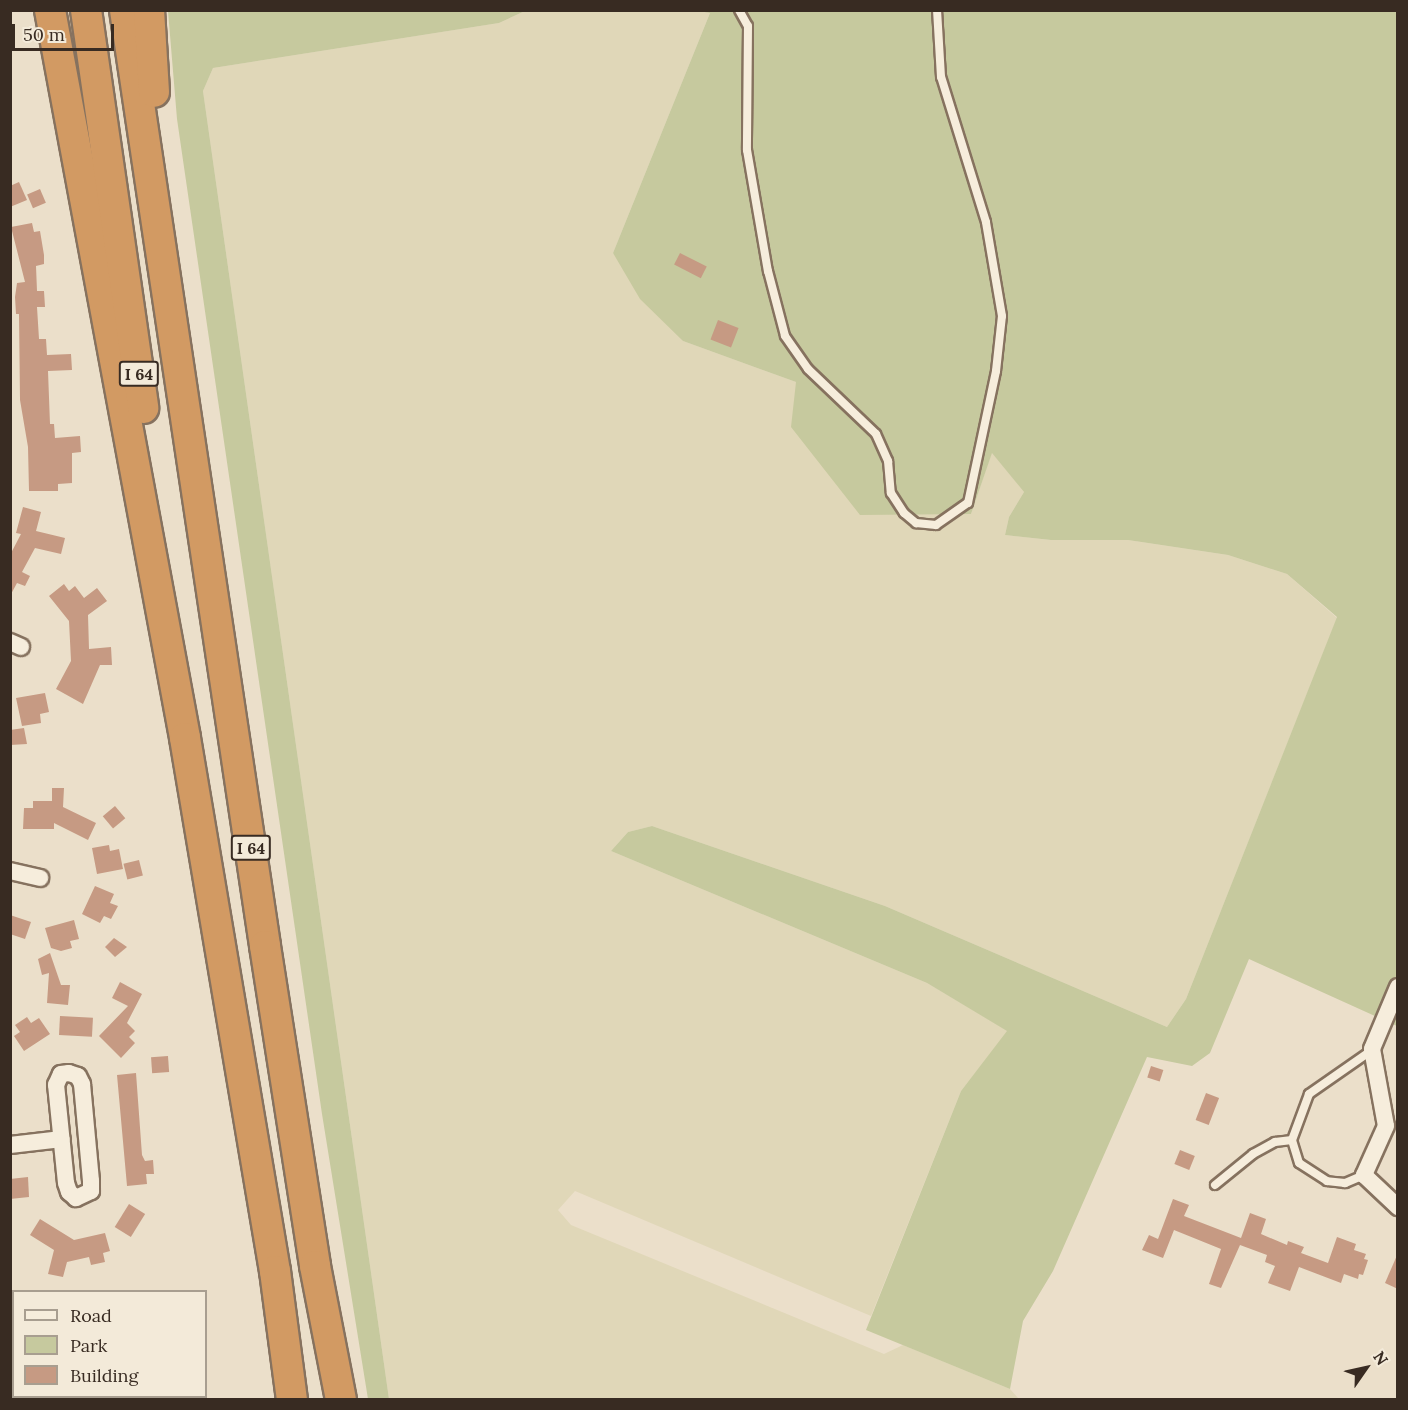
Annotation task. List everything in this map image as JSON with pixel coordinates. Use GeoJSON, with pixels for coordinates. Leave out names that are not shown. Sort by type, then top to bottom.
{"type":"FeatureCollection","features":[{"type":"Feature","properties":{"kind":"highway"},"geometry":{"type":"LineString","coordinates":[[50,10],[185,738]]}},
{"type":"Feature","properties":{"kind":"highway"},"geometry":{"type":"LineString","coordinates":[[55,10],[80,173]]}},
{"type":"Feature","properties":{"kind":"highway","name":"I 64"},"geometry":{"type":"LineString","coordinates":[[86,10],[132,319],[185,738],[292,1400]]}},
{"type":"Feature","properties":{"kind":"highway","name":"I 64"},"geometry":{"type":"LineString","coordinates":[[125,10],[265,946],[315,1266],[341,1400]]}},
{"type":"Feature","properties":{"kind":"highway"},"geometry":{"type":"LineString","coordinates":[[149,10],[168,295]]}},
{"type":"Feature","properties":{"kind":"street"},"geometry":{"type":"LineString","coordinates":[[10,871],[40,878]]}},
{"type":"Feature","properties":{"kind":"street"},"geometry":{"type":"LineString","coordinates":[[1398,987],[1372,1050],[1386,1126],[1364,1175],[1398,1207]]}},
{"type":"Feature","properties":{"kind":"street"},"geometry":{"type":"LineString","coordinates":[[69,1072],[78,1076],[82,1084],[92,1181],[91,1191],[84,1197],[76,1198],[69,1192],[62,1139],[56,1084],[62,1074],[69,1072]]}},
{"type":"Feature","properties":{"kind":"street"},"geometry":{"type":"LineString","coordinates":[[10,1145],[62,1139]]}},
{"type":"Feature","properties":{"kind":"lane"},"geometry":{"type":"LineString","coordinates":[[738,10],[748,26],[747,150],[768,271],[785,336],[808,369],[876,434],[888,461],[891,493],[904,513],[916,523],[936,525],[968,503],[996,371],[1002,316],[986,222],[941,77],[937,10]]}},
{"type":"Feature","properties":{"kind":"lane"},"geometry":{"type":"LineString","coordinates":[[1364,1175],[1345,1183],[1327,1181],[1299,1163],[1292,1140],[1309,1094],[1372,1050]]}},
{"type":"Feature","properties":{"kind":"lane"},"geometry":{"type":"LineString","coordinates":[[1215,1185],[1252,1154],[1275,1142],[1292,1140]]}},
{"type":"Feature","properties":{"kind":"shaded area"},"geometry":{"type":"Polygon","coordinates":[[[699,10],[710,13],[613,253],[683,341],[796,382],[860,514],[971,514],[992,452],[1024,492],[1009,517],[1005,535],[1051,540],[1128,540],[1228,555],[1287,574],[1337,618],[1186,999],[1167,1027],[885,906],[652,826],[628,832],[611,851],[927,983],[1008,1031],[961,1091],[871,1316],[575,1191],[558,1210],[571,1225],[884,1354],[903,1345],[1010,1389],[1019,1399],[389,1399],[203,91],[213,68],[499,23],[525,11],[699,10]]]}},
{"type":"Feature","properties":{"kind":"green space"},"geometry":{"type":"Polygon","coordinates":[[[168,11],[525,11],[499,23],[213,68],[203,91],[389,1399],[368,1399],[322,1114],[177,119],[168,11]]]}},
{"type":"Feature","properties":{"kind":"green space"},"geometry":{"type":"Polygon","coordinates":[[[699,11],[1397,11],[1397,1026],[1249,959],[1210,1053],[1192,1066],[1147,1057],[1053,1271],[1023,1321],[1010,1389],[866,1330],[961,1091],[1007,1031],[927,983],[611,851],[628,832],[652,826],[885,906],[1167,1027],[1186,999],[1337,617],[1287,574],[1228,555],[1128,540],[1051,540],[1005,535],[1009,517],[1024,492],[992,453],[971,514],[860,515],[791,427],[796,382],[683,341],[640,299],[613,253],[710,13],[699,11]]]}},
{"type":"Feature","properties":{"kind":"building"},"geometry":{"type":"Polygon","coordinates":[[[19,182],[27,200],[10,207],[10,186],[19,182]]]}},
{"type":"Feature","properties":{"kind":"building"},"geometry":{"type":"Polygon","coordinates":[[[40,189],[46,203],[33,208],[27,194],[40,189]]]}},
{"type":"Feature","properties":{"kind":"building"},"geometry":{"type":"Polygon","coordinates":[[[32,223],[34,232],[40,231],[44,255],[44,264],[36,266],[37,291],[44,291],[45,307],[37,307],[39,339],[46,339],[47,355],[71,354],[72,370],[48,371],[50,424],[54,424],[55,438],[80,436],[81,452],[72,453],[72,483],[58,484],[58,491],[29,491],[28,447],[20,400],[19,314],[16,314],[15,297],[17,283],[25,282],[11,227],[32,223]]]}},
{"type":"Feature","properties":{"kind":"building"},"geometry":{"type":"Polygon","coordinates":[[[680,253],[707,267],[701,278],[674,265],[680,253]]]}},
{"type":"Feature","properties":{"kind":"building"},"geometry":{"type":"Polygon","coordinates":[[[718,320],[739,328],[731,347],[710,340],[718,320]]]}},
{"type":"Feature","properties":{"kind":"building"},"geometry":{"type":"Polygon","coordinates":[[[23,507],[41,512],[36,531],[65,538],[61,554],[35,548],[22,572],[30,576],[25,586],[17,583],[10,596],[10,555],[21,534],[16,533],[23,507]]]}},
{"type":"Feature","properties":{"kind":"building"},"geometry":{"type":"Polygon","coordinates":[[[64,584],[69,591],[75,586],[84,598],[97,588],[107,601],[88,615],[89,649],[111,647],[112,665],[100,665],[83,704],[56,689],[71,661],[69,621],[49,596],[64,584]]]}},
{"type":"Feature","properties":{"kind":"building"},"geometry":{"type":"Polygon","coordinates":[[[45,693],[49,712],[40,714],[41,723],[22,726],[16,698],[45,693]]]}},
{"type":"Feature","properties":{"kind":"building"},"geometry":{"type":"Polygon","coordinates":[[[24,728],[27,744],[10,745],[10,730],[24,728]]]}},
{"type":"Feature","properties":{"kind":"building"},"geometry":{"type":"Polygon","coordinates":[[[52,788],[64,788],[63,807],[96,823],[88,840],[54,823],[54,829],[23,829],[24,808],[33,808],[33,801],[52,801],[52,788]]]}},
{"type":"Feature","properties":{"kind":"building"},"geometry":{"type":"Polygon","coordinates":[[[115,806],[125,818],[113,829],[103,816],[115,806]]]}},
{"type":"Feature","properties":{"kind":"building"},"geometry":{"type":"Polygon","coordinates":[[[109,845],[110,851],[119,849],[123,869],[97,874],[92,848],[109,845]]]}},
{"type":"Feature","properties":{"kind":"building"},"geometry":{"type":"Polygon","coordinates":[[[139,860],[143,876],[127,879],[123,864],[139,860]]]}},
{"type":"Feature","properties":{"kind":"building"},"geometry":{"type":"Polygon","coordinates":[[[95,886],[114,894],[110,903],[118,906],[111,919],[104,916],[100,923],[82,914],[95,886]]]}},
{"type":"Feature","properties":{"kind":"building"},"geometry":{"type":"Polygon","coordinates":[[[10,915],[31,922],[25,939],[10,934],[10,915]]]}},
{"type":"Feature","properties":{"kind":"building"},"geometry":{"type":"Polygon","coordinates":[[[74,920],[79,939],[70,941],[72,948],[61,951],[51,948],[45,928],[74,920]]]}},
{"type":"Feature","properties":{"kind":"building"},"geometry":{"type":"Polygon","coordinates":[[[114,938],[127,947],[115,957],[105,947],[114,938]]]}},
{"type":"Feature","properties":{"kind":"building"},"geometry":{"type":"Polygon","coordinates":[[[50,953],[61,985],[70,985],[68,1005],[47,1003],[49,973],[42,975],[38,959],[50,953]]]}},
{"type":"Feature","properties":{"kind":"building"},"geometry":{"type":"Polygon","coordinates":[[[120,982],[142,994],[127,1023],[135,1031],[129,1037],[135,1043],[121,1058],[99,1036],[128,1006],[112,998],[120,982]]]}},
{"type":"Feature","properties":{"kind":"building"},"geometry":{"type":"Polygon","coordinates":[[[60,1016],[93,1018],[92,1037],[59,1035],[60,1016]]]}},
{"type":"Feature","properties":{"kind":"building"},"geometry":{"type":"Polygon","coordinates":[[[27,1017],[31,1023],[39,1018],[50,1034],[24,1051],[14,1036],[20,1032],[15,1025],[27,1017]]]}},
{"type":"Feature","properties":{"kind":"building"},"geometry":{"type":"Polygon","coordinates":[[[168,1056],[169,1072],[152,1073],[151,1057],[168,1056]]]}},
{"type":"Feature","properties":{"kind":"building"},"geometry":{"type":"Polygon","coordinates":[[[1151,1066],[1163,1070],[1160,1081],[1147,1077],[1151,1066]]]}},
{"type":"Feature","properties":{"kind":"building"},"geometry":{"type":"Polygon","coordinates":[[[136,1073],[142,1155],[145,1161],[153,1160],[154,1174],[146,1174],[147,1184],[127,1186],[117,1075],[136,1073]]]}},
{"type":"Feature","properties":{"kind":"building"},"geometry":{"type":"Polygon","coordinates":[[[1206,1093],[1219,1098],[1209,1125],[1196,1120],[1206,1093]]]}},
{"type":"Feature","properties":{"kind":"building"},"geometry":{"type":"Polygon","coordinates":[[[1180,1150],[1195,1156],[1189,1170],[1174,1164],[1180,1150]]]}},
{"type":"Feature","properties":{"kind":"building"},"geometry":{"type":"Polygon","coordinates":[[[28,1177],[29,1197],[10,1199],[10,1179],[28,1177]]]}},
{"type":"Feature","properties":{"kind":"building"},"geometry":{"type":"Polygon","coordinates":[[[1173,1199],[1189,1205],[1184,1216],[1241,1238],[1250,1213],[1266,1219],[1261,1234],[1287,1245],[1288,1241],[1304,1247],[1301,1253],[1328,1263],[1337,1237],[1356,1244],[1354,1250],[1366,1254],[1364,1259],[1368,1260],[1363,1275],[1359,1274],[1358,1279],[1344,1274],[1341,1283],[1299,1267],[1290,1291],[1268,1283],[1275,1266],[1265,1262],[1267,1255],[1240,1245],[1221,1288],[1209,1284],[1221,1249],[1174,1230],[1163,1258],[1142,1250],[1149,1235],[1158,1239],[1173,1199]]]}},
{"type":"Feature","properties":{"kind":"building"},"geometry":{"type":"Polygon","coordinates":[[[129,1204],[145,1214],[131,1237],[115,1227],[129,1204]]]}},
{"type":"Feature","properties":{"kind":"building"},"geometry":{"type":"Polygon","coordinates":[[[40,1219],[74,1240],[105,1233],[110,1251],[103,1253],[105,1262],[91,1265],[89,1257],[67,1262],[63,1277],[48,1274],[54,1250],[30,1235],[40,1219]]]}},
{"type":"Feature","properties":{"kind":"building"},"geometry":{"type":"Polygon","coordinates":[[[1398,1253],[1398,1289],[1385,1283],[1398,1253]]]}}]}
